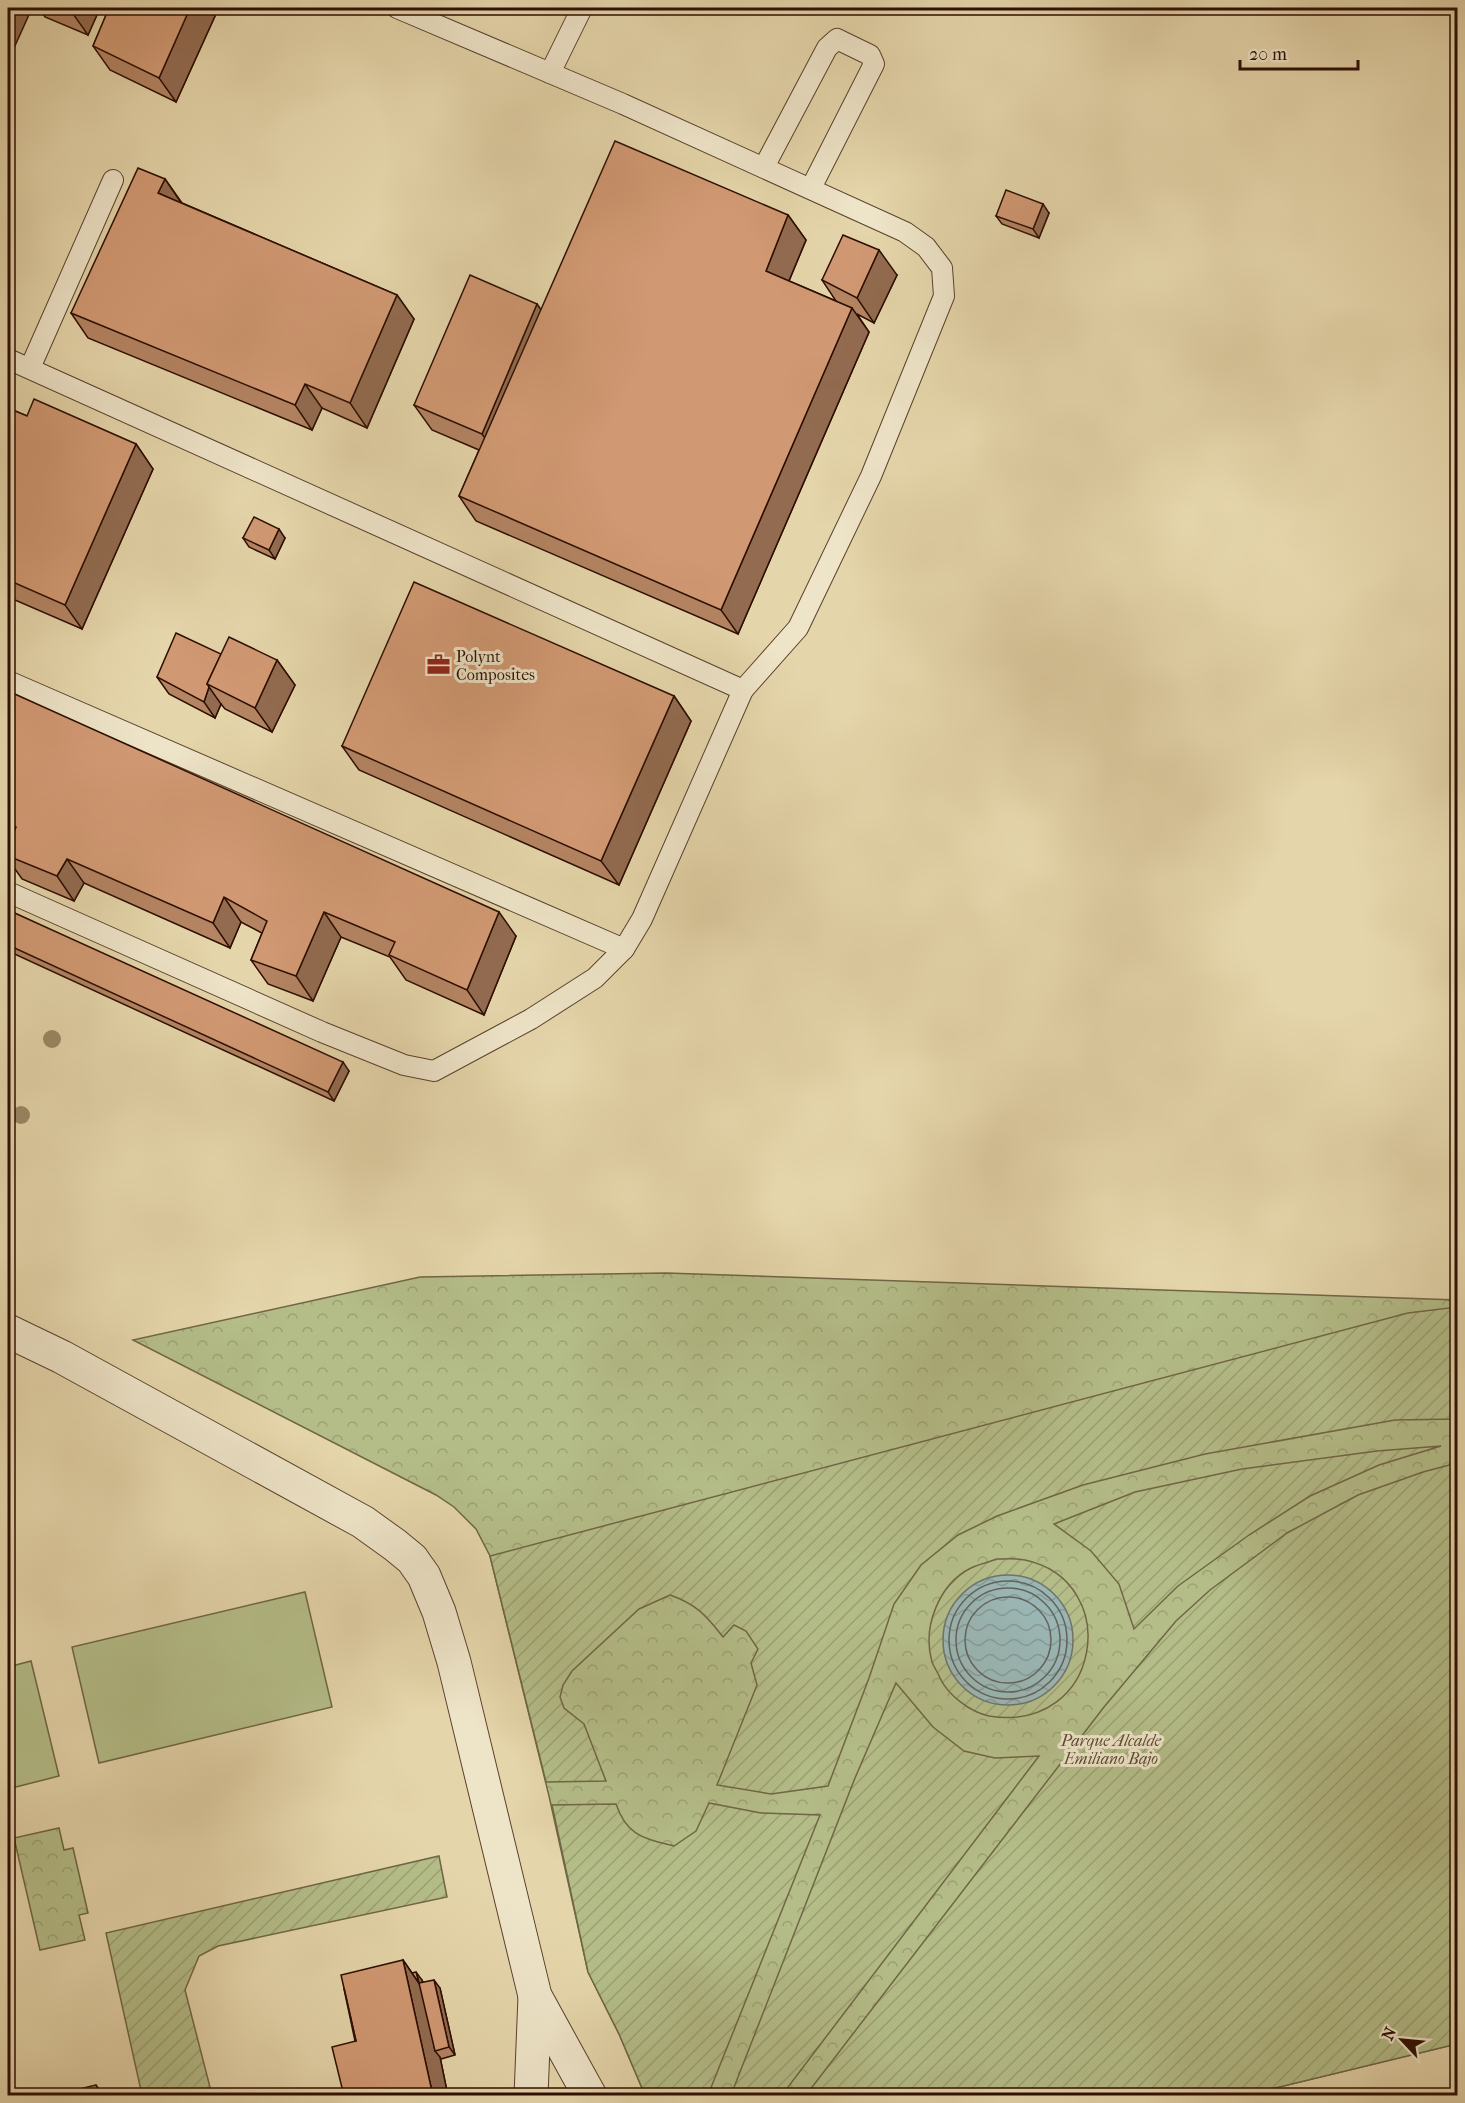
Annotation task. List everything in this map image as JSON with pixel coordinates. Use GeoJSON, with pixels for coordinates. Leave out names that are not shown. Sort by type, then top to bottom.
{"type":"FeatureCollection","features":[{"type":"Feature","properties":{"kind":"street"},"geometry":{"type":"LineString","coordinates":[[8,1331],[62,1357],[363,1522],[412,1559],[424,1576],[439,1612],[454,1662],[535,1996],[590,2096]]}},
{"type":"Feature","properties":{"kind":"street"},"geometry":{"type":"LineString","coordinates":[[531,2096],[535,1996]]}},
{"type":"Feature","properties":{"kind":"lane"},"geometry":{"type":"LineString","coordinates":[[8,892],[322,1032],[404,1065],[434,1071],[531,1019],[595,978],[624,948],[642,920],[743,690],[798,628],[872,476],[944,296],[942,268],[926,246],[905,232],[811,188],[550,72],[397,8]]}},
{"type":"Feature","properties":{"kind":"lane"},"geometry":{"type":"LineString","coordinates":[[550,72],[582,8]]}},
{"type":"Feature","properties":{"kind":"lane"},"geometry":{"type":"LineString","coordinates":[[764,167],[827,48],[837,39],[870,55],[874,64],[811,188]]}},
{"type":"Feature","properties":{"kind":"lane"},"geometry":{"type":"LineString","coordinates":[[30,368],[113,180]]}},
{"type":"Feature","properties":{"kind":"lane"},"geometry":{"type":"LineString","coordinates":[[8,359],[743,690]]}},
{"type":"Feature","properties":{"kind":"lane"},"geometry":{"type":"LineString","coordinates":[[8,681],[624,948]]}},
{"type":"Feature","properties":{"kind":"green space","name":"Parque Alcalde Emiliano Bajo"},"geometry":{"type":"Polygon","coordinates":[[[666,1273],[1457,1300],[1457,2044],[1246,2095],[645,2095],[619,2034],[588,1972],[549,1796],[490,1556],[476,1529],[454,1507],[436,1495],[133,1340],[420,1277],[666,1273]]]}},
{"type":"Feature","properties":{"kind":"green space"},"geometry":{"type":"Polygon","coordinates":[[[1457,1307],[1457,1419],[1395,1420],[1205,1454],[1083,1485],[997,1516],[958,1535],[921,1565],[894,1604],[828,1786],[771,1794],[717,1785],[757,1685],[751,1663],[758,1649],[746,1631],[734,1625],[723,1637],[700,1611],[687,1602],[670,1595],[639,1609],[572,1671],[563,1685],[560,1697],[564,1708],[584,1724],[606,1781],[546,1782],[490,1556],[1408,1313],[1457,1307]]]}},
{"type":"Feature","properties":{"kind":"green space"},"geometry":{"type":"Polygon","coordinates":[[[1441,1446],[1379,1465],[1310,1496],[1249,1535],[1178,1586],[1134,1629],[1119,1584],[1091,1551],[1054,1524],[1135,1492],[1242,1469],[1377,1451],[1441,1446]]]}},
{"type":"Feature","properties":{"kind":"green space"},"geometry":{"type":"Polygon","coordinates":[[[1457,1463],[1457,2044],[1246,2095],[806,2095],[1104,1707],[1176,1621],[1210,1590],[1287,1533],[1358,1495],[1423,1472],[1457,1463]]]}},
{"type":"Feature","properties":{"kind":"green space"},"geometry":{"type":"Polygon","coordinates":[[[997,1559],[1025,1560],[1057,1573],[1077,1596],[1087,1623],[1086,1653],[1076,1680],[1056,1702],[1027,1715],[989,1716],[974,1711],[960,1702],[948,1691],[932,1662],[929,1649],[929,1635],[936,1608],[950,1585],[960,1575],[974,1567],[997,1559]]]}},
{"type":"Feature","properties":{"kind":"green space"},"geometry":{"type":"Polygon","coordinates":[[[305,1592],[332,1707],[99,1763],[72,1647],[305,1592]]]}},
{"type":"Feature","properties":{"kind":"green space"},"geometry":{"type":"Polygon","coordinates":[[[31,1661],[59,1776],[8,1789],[8,1667],[31,1661]]]}},
{"type":"Feature","properties":{"kind":"green space"},"geometry":{"type":"Polygon","coordinates":[[[896,1683],[933,1727],[964,1751],[995,1758],[1039,1756],[782,2095],[731,2095],[855,1778],[896,1683]]]}},
{"type":"Feature","properties":{"kind":"green space"},"geometry":{"type":"Polygon","coordinates":[[[709,1803],[761,1813],[820,1815],[708,2095],[645,2095],[619,2034],[588,1972],[552,1805],[616,1804],[620,1815],[631,1829],[645,1838],[674,1846],[696,1831],[709,1803]]]}},
{"type":"Feature","properties":{"kind":"green space"},"geometry":{"type":"Polygon","coordinates":[[[59,1828],[64,1850],[73,1848],[88,1913],[79,1915],[85,1940],[40,1950],[14,1838],[59,1828]]]}},
{"type":"Feature","properties":{"kind":"green space"},"geometry":{"type":"Polygon","coordinates":[[[439,1856],[447,1897],[218,1946],[199,1956],[185,1990],[212,2095],[142,2095],[106,1933],[439,1856]]]}},
{"type":"Feature","properties":{"kind":"water"},"geometry":{"type":"Polygon","coordinates":[[[1008,1575],[1033,1580],[1054,1594],[1068,1615],[1073,1640],[1068,1665],[1054,1686],[1033,1700],[1008,1705],[983,1700],[962,1686],[948,1665],[943,1640],[948,1615],[962,1594],[983,1580],[1008,1575]]]}},
{"type":"Feature","properties":{"kind":"building"},"geometry":{"type":"Polygon","coordinates":[[[109,8],[190,8],[159,78],[93,46],[109,8]]]}},
{"type":"Feature","properties":{"kind":"building"},"geometry":{"type":"Polygon","coordinates":[[[615,141],[788,215],[766,271],[852,308],[721,610],[459,496],[615,141]]]}},
{"type":"Feature","properties":{"kind":"building"},"geometry":{"type":"Polygon","coordinates":[[[138,168],[165,179],[158,193],[397,295],[350,403],[305,384],[295,405],[71,313],[138,168]]]}},
{"type":"Feature","properties":{"kind":"building"},"geometry":{"type":"Polygon","coordinates":[[[1006,190],[1043,204],[1033,229],[996,216],[1006,190]]]}},
{"type":"Feature","properties":{"kind":"building"},"geometry":{"type":"Polygon","coordinates":[[[843,235],[879,250],[857,298],[822,280],[843,235]]]}},
{"type":"Feature","properties":{"kind":"building"},"geometry":{"type":"Polygon","coordinates":[[[470,275],[537,304],[482,434],[414,405],[470,275]]]}},
{"type":"Feature","properties":{"kind":"building"},"geometry":{"type":"Polygon","coordinates":[[[34,399],[136,444],[65,605],[8,580],[8,408],[27,416],[34,399]]]}},
{"type":"Feature","properties":{"kind":"building"},"geometry":{"type":"Polygon","coordinates":[[[254,517],[279,529],[269,550],[243,538],[254,517]]]}},
{"type":"Feature","properties":{"kind":"building"},"geometry":{"type":"Polygon","coordinates":[[[414,582],[674,696],[601,861],[342,746],[414,582]]]}},
{"type":"Feature","properties":{"kind":"building"},"geometry":{"type":"Polygon","coordinates":[[[176,633],[221,654],[207,684],[209,687],[204,702],[157,677],[176,633]]]}},
{"type":"Feature","properties":{"kind":"building"},"geometry":{"type":"Polygon","coordinates":[[[229,637],[277,660],[255,708],[207,684],[229,637]]]}},
{"type":"Feature","properties":{"kind":"building"},"geometry":{"type":"Polygon","coordinates":[[[8,691],[499,912],[467,990],[389,955],[395,942],[324,912],[296,976],[251,960],[267,921],[224,897],[213,923],[67,859],[57,876],[8,856],[8,847],[16,827],[8,823],[8,691]]]}},
{"type":"Feature","properties":{"kind":"building"},"geometry":{"type":"Polygon","coordinates":[[[8,910],[343,1062],[328,1092],[8,945],[8,910]]]}},
{"type":"Feature","properties":{"kind":"building"},"geometry":{"type":"Polygon","coordinates":[[[403,1960],[433,2096],[344,2096],[332,2047],[356,2041],[341,1975],[403,1960]]]}},
{"type":"Feature","properties":{"kind":"building"},"geometry":{"type":"Polygon","coordinates":[[[416,1972],[419,1983],[412,1973],[416,1972]]]}},
{"type":"Feature","properties":{"kind":"building"},"geometry":{"type":"Polygon","coordinates":[[[434,1980],[449,2047],[435,2051],[419,1983],[434,1980]]]}},
{"type":"Feature","properties":{"kind":"building"},"geometry":{"type":"Polygon","coordinates":[[[344,1988],[356,2041],[355,2041],[344,1988]]]}},
{"type":"Feature","properties":{"kind":"building"},"geometry":{"type":"Polygon","coordinates":[[[96,2085],[99,2096],[52,2096],[96,2085]]]}},
{"type":"Feature","properties":{"kind":"place","name":"Polynt Composites"},"geometry":{"type":"Point","coordinates":[438,665]}}]}
